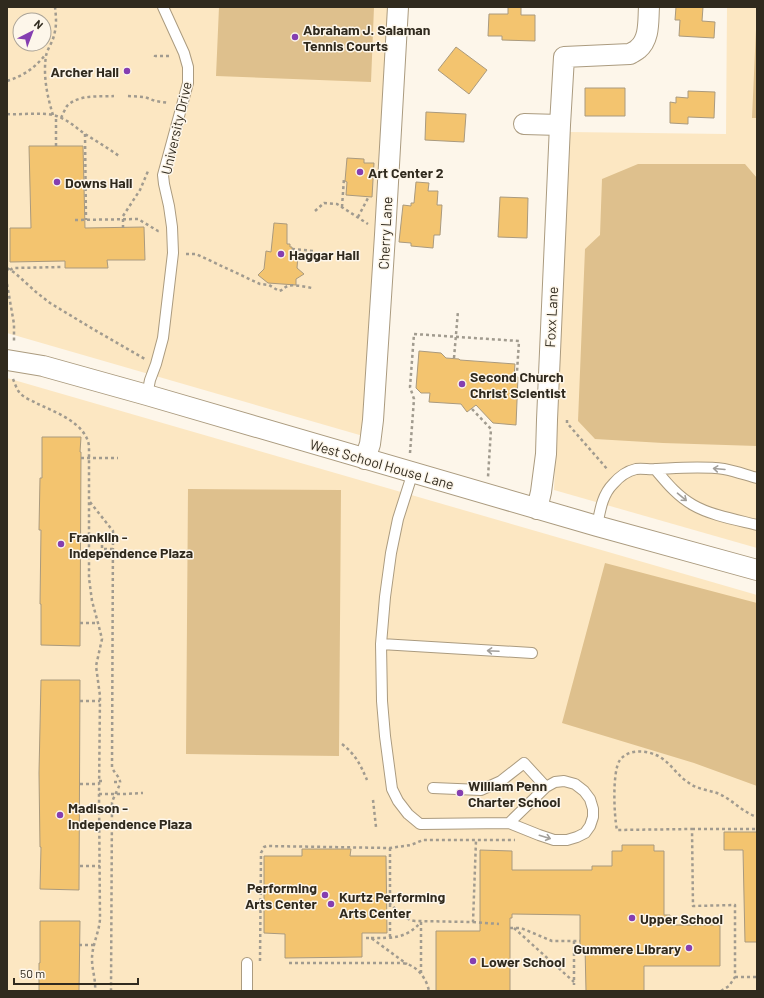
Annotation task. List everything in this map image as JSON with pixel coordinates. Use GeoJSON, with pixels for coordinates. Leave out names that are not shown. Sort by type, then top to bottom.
{"type":"FeatureCollection","features":[{"type":"Feature","properties":{"kind":"street","name":"Cherry Lane"},"geometry":{"type":"LineString","coordinates":[[366,459],[370,444],[372,425],[398,7]]}},
{"type":"Feature","properties":{"kind":"street","name":"Foxx Lane"},"geometry":{"type":"LineString","coordinates":[[537,509],[541,492],[546,454],[564,57],[630,54],[638,49],[648,35],[648,7]]}},
{"type":"Feature","properties":{"kind":"street"},"geometry":{"type":"LineString","coordinates":[[524,124],[560,125]]}},
{"type":"Feature","properties":{"kind":"street","name":"West School House Lane"},"geometry":{"type":"LineString","coordinates":[[11,360],[43,366],[147,395],[366,459],[411,464],[537,509],[757,570]]}},
{"type":"Feature","properties":{"kind":"lane","name":"University Drive"},"geometry":{"type":"LineString","coordinates":[[147,395],[163,338],[173,252],[173,232],[163,175],[186,91],[188,75],[187,60],[163,7]]}},
{"type":"Feature","properties":{"kind":"lane"},"geometry":{"type":"LineString","coordinates":[[411,464],[391,553],[385,597],[382,644],[382,701],[392,790],[408,814],[420,824],[509,823],[554,840],[567,840],[585,833],[590,826],[593,817],[593,809],[590,799],[584,791],[575,784],[564,781],[555,782],[546,787],[509,823]]}},
{"type":"Feature","properties":{"kind":"lane"},"geometry":{"type":"LineString","coordinates":[[597,526],[604,496],[608,489],[619,478],[636,469],[690,467],[725,469],[757,478]]}},
{"type":"Feature","properties":{"kind":"lane"},"geometry":{"type":"LineString","coordinates":[[655,469],[674,491],[692,505],[704,511],[757,526]]}},
{"type":"Feature","properties":{"kind":"lane"},"geometry":{"type":"LineString","coordinates":[[382,644],[532,653]]}},
{"type":"Feature","properties":{"kind":"lane"},"geometry":{"type":"LineString","coordinates":[[433,788],[481,790],[501,781],[524,763],[546,787]]}},
{"type":"Feature","properties":{"kind":"lane"},"geometry":{"type":"LineString","coordinates":[[247,963],[247,991]]}},
{"type":"Feature","properties":{"kind":"path"},"geometry":{"type":"LineString","coordinates":[[7,81],[31,70],[46,54],[56,26],[55,7]]}},
{"type":"Feature","properties":{"kind":"path"},"geometry":{"type":"LineString","coordinates":[[46,54],[45,81],[54,115],[56,146]]}},
{"type":"Feature","properties":{"kind":"path"},"geometry":{"type":"LineString","coordinates":[[61,118],[67,107],[77,99],[114,96]]}},
{"type":"Feature","properties":{"kind":"path"},"geometry":{"type":"LineString","coordinates":[[128,96],[145,97],[155,100]]}},
{"type":"Feature","properties":{"kind":"path"},"geometry":{"type":"LineString","coordinates":[[7,114],[54,115],[70,122],[85,134],[119,156]]}},
{"type":"Feature","properties":{"kind":"path"},"geometry":{"type":"LineString","coordinates":[[85,134],[86,220]]}},
{"type":"Feature","properties":{"kind":"path"},"geometry":{"type":"LineString","coordinates":[[124,228],[123,216],[140,190],[148,171]]}},
{"type":"Feature","properties":{"kind":"path"},"geometry":{"type":"LineString","coordinates":[[342,207],[344,178]]}},
{"type":"Feature","properties":{"kind":"path"},"geometry":{"type":"LineString","coordinates":[[358,217],[368,197]]}},
{"type":"Feature","properties":{"kind":"path"},"geometry":{"type":"LineString","coordinates":[[315,211],[324,203],[337,204],[385,235]]}},
{"type":"Feature","properties":{"kind":"path"},"geometry":{"type":"LineString","coordinates":[[74,220],[138,219],[158,231],[173,232]]}},
{"type":"Feature","properties":{"kind":"path"},"geometry":{"type":"LineString","coordinates":[[292,249],[314,251]]}},
{"type":"Feature","properties":{"kind":"path"},"geometry":{"type":"LineString","coordinates":[[196,254],[260,284],[269,285],[283,290],[290,286],[312,288]]}},
{"type":"Feature","properties":{"kind":"path"},"geometry":{"type":"LineString","coordinates":[[9,269],[63,267]]}},
{"type":"Feature","properties":{"kind":"path"},"geometry":{"type":"LineString","coordinates":[[9,269],[50,303],[141,358],[156,364]]}},
{"type":"Feature","properties":{"kind":"path"},"geometry":{"type":"LineString","coordinates":[[7,284],[14,324],[11,360],[14,382],[21,395],[71,421],[80,427],[89,440],[89,587],[102,639],[96,666],[100,691],[100,919],[92,960],[95,991]]}},
{"type":"Feature","properties":{"kind":"path"},"geometry":{"type":"LineString","coordinates":[[454,358],[458,311]]}},
{"type":"Feature","properties":{"kind":"path"},"geometry":{"type":"LineString","coordinates":[[411,464],[414,399],[410,387],[414,334],[519,341],[517,372]]}},
{"type":"Feature","properties":{"kind":"path"},"geometry":{"type":"LineString","coordinates":[[472,408],[491,429],[488,478]]}},
{"type":"Feature","properties":{"kind":"path"},"geometry":{"type":"LineString","coordinates":[[567,415],[567,422],[608,470]]}},
{"type":"Feature","properties":{"kind":"path"},"geometry":{"type":"LineString","coordinates":[[81,458],[118,458]]}},
{"type":"Feature","properties":{"kind":"path"},"geometry":{"type":"LineString","coordinates":[[90,501],[113,531],[112,767],[120,779],[120,785],[112,803],[111,991]]}},
{"type":"Feature","properties":{"kind":"path"},"geometry":{"type":"LineString","coordinates":[[81,536],[102,540],[102,549],[113,549]]}},
{"type":"Feature","properties":{"kind":"path"},"geometry":{"type":"LineString","coordinates":[[80,623],[98,623]]}},
{"type":"Feature","properties":{"kind":"path"},"geometry":{"type":"LineString","coordinates":[[80,701],[100,702]]}},
{"type":"Feature","properties":{"kind":"path"},"geometry":{"type":"LineString","coordinates":[[342,744],[354,755],[367,780]]}},
{"type":"Feature","properties":{"kind":"path"},"geometry":{"type":"LineString","coordinates":[[757,816],[751,814],[717,793],[690,785],[657,755],[639,751],[631,752],[625,755],[617,765],[614,786],[615,819],[617,830],[757,829]]}},
{"type":"Feature","properties":{"kind":"path"},"geometry":{"type":"LineString","coordinates":[[80,784],[105,781]]}},
{"type":"Feature","properties":{"kind":"path"},"geometry":{"type":"LineString","coordinates":[[114,782],[120,782]]}},
{"type":"Feature","properties":{"kind":"path"},"geometry":{"type":"LineString","coordinates":[[99,794],[143,793]]}},
{"type":"Feature","properties":{"kind":"path"},"geometry":{"type":"LineString","coordinates":[[373,800],[376,827]]}},
{"type":"Feature","properties":{"kind":"path"},"geometry":{"type":"LineString","coordinates":[[692,829],[693,906],[735,905],[735,977],[729,986],[721,991]]}},
{"type":"Feature","properties":{"kind":"path"},"geometry":{"type":"LineString","coordinates":[[261,968],[261,853],[264,847],[376,846],[390,848],[412,845],[423,840],[524,840],[530,832]]}},
{"type":"Feature","properties":{"kind":"path"},"geometry":{"type":"LineString","coordinates":[[472,922],[476,840]]}},
{"type":"Feature","properties":{"kind":"path"},"geometry":{"type":"LineString","coordinates":[[390,848],[390,938]]}},
{"type":"Feature","properties":{"kind":"path"},"geometry":{"type":"LineString","coordinates":[[80,866],[100,866]]}},
{"type":"Feature","properties":{"kind":"path"},"geometry":{"type":"LineString","coordinates":[[390,903],[408,920],[421,922],[472,922],[499,924]]}},
{"type":"Feature","properties":{"kind":"path"},"geometry":{"type":"LineString","coordinates":[[366,938],[390,938],[402,936],[410,932],[421,922]]}},
{"type":"Feature","properties":{"kind":"path"},"geometry":{"type":"LineString","coordinates":[[421,922],[422,974]]}},
{"type":"Feature","properties":{"kind":"path"},"geometry":{"type":"LineString","coordinates":[[510,928],[521,928],[552,941],[580,941]]}},
{"type":"Feature","properties":{"kind":"path"},"geometry":{"type":"LineString","coordinates":[[514,928],[574,984],[574,941]]}},
{"type":"Feature","properties":{"kind":"path"},"geometry":{"type":"LineString","coordinates":[[371,938],[422,974],[429,991]]}},
{"type":"Feature","properties":{"kind":"path"},"geometry":{"type":"LineString","coordinates":[[79,945],[94,945]]}},
{"type":"Feature","properties":{"kind":"path"},"geometry":{"type":"LineString","coordinates":[[289,963],[407,964]]}},
{"type":"Feature","properties":{"kind":"path"},"geometry":{"type":"LineString","coordinates":[[735,977],[757,977]]}},
{"type":"Feature","properties":{"kind":"shaded area"},"geometry":{"type":"Polygon","coordinates":[[[7,7],[395,7],[370,438],[7,333],[7,7]]]}},
{"type":"Feature","properties":{"kind":"shaded area","name":"Abraham J. Salaman Tennis Courts"},"geometry":{"type":"Polygon","coordinates":[[[219,7],[374,7],[371,82],[216,76],[219,7]]]}},
{"type":"Feature","properties":{"kind":"shaded area"},"geometry":{"type":"Polygon","coordinates":[[[727,7],[757,7],[757,548],[554,490],[569,132],[726,134],[727,7]]]}},
{"type":"Feature","properties":{"kind":"shaded area"},"geometry":{"type":"Polygon","coordinates":[[[757,7],[757,118],[752,118],[757,7]]]}},
{"type":"Feature","properties":{"kind":"shaded area"},"geometry":{"type":"Polygon","coordinates":[[[638,164],[745,164],[757,178],[757,446],[595,439],[578,421],[585,249],[600,235],[602,179],[638,164]]]}},
{"type":"Feature","properties":{"kind":"shaded area","name":"William Penn Charter School"},"geometry":{"type":"Polygon","coordinates":[[[7,378],[757,595],[757,991],[7,991],[7,378]]]}},
{"type":"Feature","properties":{"kind":"shaded area"},"geometry":{"type":"Polygon","coordinates":[[[188,489],[341,490],[339,756],[186,754],[188,489]]]}},
{"type":"Feature","properties":{"kind":"shaded area"},"geometry":{"type":"Polygon","coordinates":[[[605,563],[757,603],[757,786],[694,763],[562,723],[605,563]]]}},
{"type":"Feature","properties":{"kind":"building"},"geometry":{"type":"Polygon","coordinates":[[[508,7],[521,7],[521,15],[535,15],[535,41],[502,40],[502,36],[488,36],[489,14],[508,14],[508,7]]]}},
{"type":"Feature","properties":{"kind":"building"},"geometry":{"type":"Polygon","coordinates":[[[676,7],[703,7],[702,21],[715,22],[714,38],[679,36],[680,20],[675,20],[676,7]]]}},
{"type":"Feature","properties":{"kind":"building"},"geometry":{"type":"Polygon","coordinates":[[[456,47],[487,70],[469,94],[438,70],[456,47]]]}},
{"type":"Feature","properties":{"kind":"building"},"geometry":{"type":"Polygon","coordinates":[[[585,88],[625,88],[625,116],[585,116],[585,88]]]}},
{"type":"Feature","properties":{"kind":"building"},"geometry":{"type":"Polygon","coordinates":[[[688,91],[715,92],[714,118],[688,117],[688,124],[670,123],[670,102],[676,103],[676,97],[688,98],[688,91]]]}},
{"type":"Feature","properties":{"kind":"building"},"geometry":{"type":"Polygon","coordinates":[[[426,112],[466,114],[464,142],[425,140],[426,112]]]}},
{"type":"Feature","properties":{"kind":"building","name":"Downs Hall"},"geometry":{"type":"Polygon","coordinates":[[[29,146],[83,146],[85,228],[144,227],[145,260],[107,260],[108,268],[65,268],[65,261],[10,262],[10,228],[31,228],[29,146]]]}},
{"type":"Feature","properties":{"kind":"building","name":"Art Center 2"},"geometry":{"type":"Polygon","coordinates":[[[347,158],[364,159],[364,163],[374,163],[372,197],[346,195],[347,182],[345,181],[347,158]]]}},
{"type":"Feature","properties":{"kind":"building"},"geometry":{"type":"Polygon","coordinates":[[[416,182],[429,183],[428,191],[438,191],[437,205],[442,205],[440,235],[434,235],[433,248],[411,246],[411,243],[399,242],[403,205],[411,206],[411,203],[414,203],[416,182]]]}},
{"type":"Feature","properties":{"kind":"building"},"geometry":{"type":"Polygon","coordinates":[[[500,197],[528,198],[527,238],[498,237],[500,197]]]}},
{"type":"Feature","properties":{"kind":"building","name":"Haggar Hall"},"geometry":{"type":"Polygon","coordinates":[[[274,223],[287,224],[287,244],[290,244],[292,251],[298,255],[297,268],[304,274],[296,279],[296,285],[268,283],[258,275],[264,269],[266,251],[271,252],[274,223]]]}},
{"type":"Feature","properties":{"kind":"building"},"geometry":{"type":"Polygon","coordinates":[[[419,351],[441,353],[446,358],[460,360],[515,364],[514,377],[518,377],[516,425],[493,423],[476,405],[467,412],[461,404],[429,402],[430,393],[421,393],[416,388],[419,351]]]}},
{"type":"Feature","properties":{"kind":"building","name":"Franklin - Independence Plaza"},"geometry":{"type":"Polygon","coordinates":[[[42,437],[81,437],[80,646],[41,645],[41,530],[39,530],[40,478],[42,478],[42,437]]]}},
{"type":"Feature","properties":{"kind":"building","name":"Madison - Independence Plaza"},"geometry":{"type":"Polygon","coordinates":[[[41,680],[80,680],[79,890],[40,889],[41,847],[39,773],[41,680]]]}},
{"type":"Feature","properties":{"kind":"building"},"geometry":{"type":"Polygon","coordinates":[[[724,832],[757,832],[757,942],[745,942],[743,850],[724,850],[724,832]]]}},
{"type":"Feature","properties":{"kind":"building","name":"Upper School"},"geometry":{"type":"Polygon","coordinates":[[[622,845],[654,845],[654,851],[664,851],[664,915],[670,915],[670,925],[720,925],[720,966],[644,966],[644,991],[586,991],[585,946],[580,946],[580,915],[512,914],[512,918],[510,918],[510,991],[436,991],[436,931],[480,931],[480,850],[512,851],[512,870],[592,870],[592,866],[612,866],[612,851],[622,851],[622,845]]]}},
{"type":"Feature","properties":{"kind":"building","name":"Performing Arts Center"},"geometry":{"type":"Polygon","coordinates":[[[302,849],[351,849],[350,856],[386,856],[387,933],[362,933],[362,957],[285,958],[285,934],[264,933],[264,856],[302,856],[302,849]]]}},
{"type":"Feature","properties":{"kind":"building"},"geometry":{"type":"Polygon","coordinates":[[[40,921],[80,921],[79,991],[39,991],[40,921]]]}},
{"type":"Feature","properties":{"kind":"place","name":"Abraham J. Salaman Tennis Courts"},"geometry":{"type":"Point","coordinates":[295,37]}},
{"type":"Feature","properties":{"kind":"place","name":"Archer Hall"},"geometry":{"type":"Point","coordinates":[127,71]}},
{"type":"Feature","properties":{"kind":"place","name":"Art Center 2"},"geometry":{"type":"Point","coordinates":[360,172]}},
{"type":"Feature","properties":{"kind":"place","name":"Downs Hall"},"geometry":{"type":"Point","coordinates":[57,182]}},
{"type":"Feature","properties":{"kind":"place","name":"Haggar Hall"},"geometry":{"type":"Point","coordinates":[281,254]}},
{"type":"Feature","properties":{"kind":"place","name":"Second Church Christ Scientist"},"geometry":{"type":"Point","coordinates":[462,384]}},
{"type":"Feature","properties":{"kind":"place","name":"Franklin - Independence Plaza"},"geometry":{"type":"Point","coordinates":[61,544]}},
{"type":"Feature","properties":{"kind":"place","name":"William Penn Charter School"},"geometry":{"type":"Point","coordinates":[460,793]}},
{"type":"Feature","properties":{"kind":"place","name":"Madison - Independence Plaza"},"geometry":{"type":"Point","coordinates":[60,815]}},
{"type":"Feature","properties":{"kind":"place","name":"Performing Arts Center"},"geometry":{"type":"Point","coordinates":[325,895]}},
{"type":"Feature","properties":{"kind":"place","name":"Kurtz Performing Arts Center"},"geometry":{"type":"Point","coordinates":[331,904]}},
{"type":"Feature","properties":{"kind":"place","name":"Upper School"},"geometry":{"type":"Point","coordinates":[632,918]}},
{"type":"Feature","properties":{"kind":"place","name":"Gummere Library"},"geometry":{"type":"Point","coordinates":[689,948]}},
{"type":"Feature","properties":{"kind":"place","name":"Lower School"},"geometry":{"type":"Point","coordinates":[473,961]}}]}
